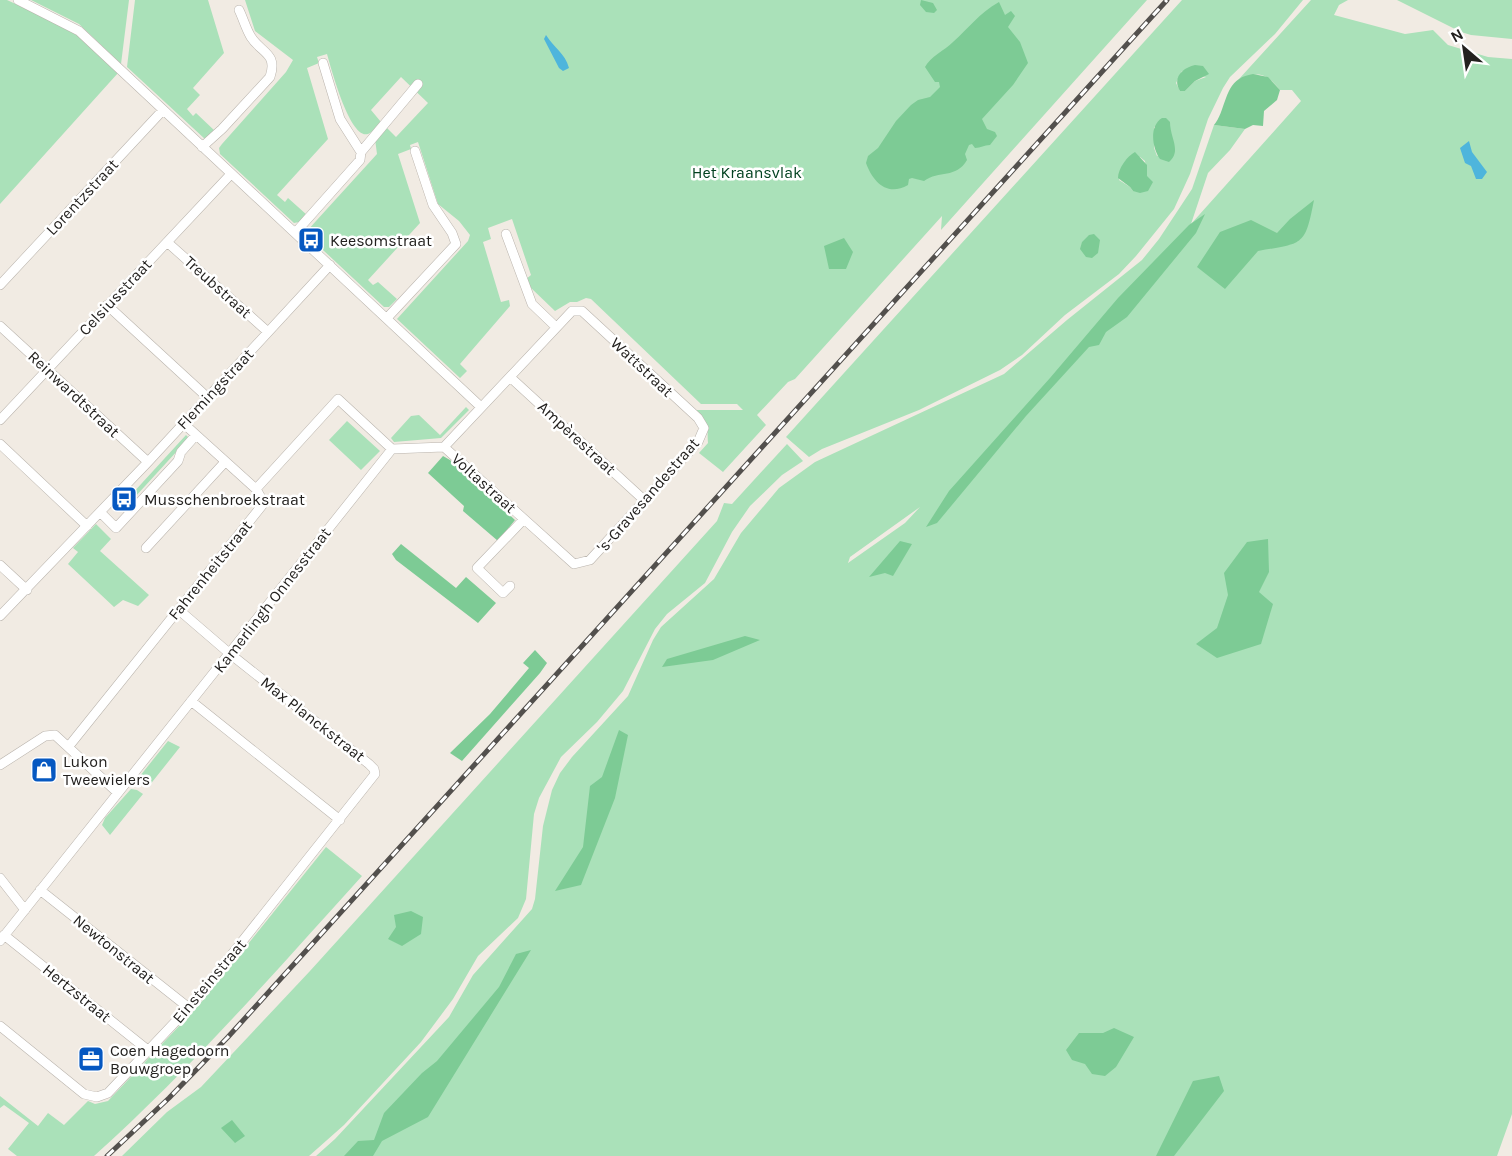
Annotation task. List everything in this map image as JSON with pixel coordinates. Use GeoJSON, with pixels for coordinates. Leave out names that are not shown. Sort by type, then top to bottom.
{"type":"FeatureCollection","features":[{"type":"Feature","properties":{"kind":"street"},"geometry":{"type":"LineString","coordinates":[[18,0],[79,31],[481,407]]}},
{"type":"Feature","properties":{"kind":"street"},"geometry":{"type":"LineString","coordinates":[[202,147],[222,129],[270,77],[273,69],[271,57],[251,38],[239,10]]}},
{"type":"Feature","properties":{"kind":"street"},"geometry":{"type":"LineString","coordinates":[[323,63],[340,119],[361,152]]}},
{"type":"Feature","properties":{"kind":"street"},"geometry":{"type":"LineString","coordinates":[[296,233],[360,160],[361,152],[418,84]]}},
{"type":"Feature","properties":{"kind":"street","name":"Lorentzstraat"},"geometry":{"type":"LineString","coordinates":[[0,285],[163,110]]}},
{"type":"Feature","properties":{"kind":"street"},"geometry":{"type":"LineString","coordinates":[[387,318],[456,244],[452,233],[433,205],[415,151]]}},
{"type":"Feature","properties":{"kind":"street","name":"Celsiusstraat"},"geometry":{"type":"LineString","coordinates":[[0,420],[231,174]]}},
{"type":"Feature","properties":{"kind":"street"},"geometry":{"type":"LineString","coordinates":[[183,423],[256,489],[338,399],[392,449],[444,447],[556,327],[532,304],[506,234]]}},
{"type":"Feature","properties":{"kind":"street","name":"Treubstraat"},"geometry":{"type":"LineString","coordinates":[[167,242],[268,332]]}},
{"type":"Feature","properties":{"kind":"street","name":"Flemingstraat"},"geometry":{"type":"LineString","coordinates":[[0,616],[148,462],[330,265]]}},
{"type":"Feature","properties":{"kind":"street"},"geometry":{"type":"LineString","coordinates":[[107,305],[207,398]]}},
{"type":"Feature","properties":{"kind":"street","name":"Wattstraat"},"geometry":{"type":"LineString","coordinates":[[556,327],[572,311],[582,310],[698,418],[704,428]]}},
{"type":"Feature","properties":{"kind":"street","name":"Reinwardtstraat"},"geometry":{"type":"LineString","coordinates":[[0,326],[148,462]]}},
{"type":"Feature","properties":{"kind":"street","name":"Ampèrestraat"},"geometry":{"type":"LineString","coordinates":[[510,377],[644,500]]}},
{"type":"Feature","properties":{"kind":"street","name":"'s-Gravesandestraat"},"geometry":{"type":"LineString","coordinates":[[560,552],[574,564],[590,560],[698,442],[704,428]]}},
{"type":"Feature","properties":{"kind":"street","name":"Flemingstraat"},"geometry":{"type":"LineString","coordinates":[[100,512],[116,528],[178,461],[182,452],[196,435]]}},
{"type":"Feature","properties":{"kind":"street"},"geometry":{"type":"LineString","coordinates":[[0,444],[87,526]]}},
{"type":"Feature","properties":{"kind":"street","name":"Voltastraat"},"geometry":{"type":"LineString","coordinates":[[444,447],[560,552]]}},
{"type":"Feature","properties":{"kind":"street","name":"Kamerlingh Onnesstraat"},"geometry":{"type":"LineString","coordinates":[[2,938],[392,449]]}},
{"type":"Feature","properties":{"kind":"street"},"geometry":{"type":"LineString","coordinates":[[146,548],[225,462]]}},
{"type":"Feature","properties":{"kind":"street","name":"Fahrenheitstraat"},"geometry":{"type":"LineString","coordinates":[[69,746],[264,503],[256,489]]}},
{"type":"Feature","properties":{"kind":"street","name":"Voltastraat"},"geometry":{"type":"LineString","coordinates":[[510,586],[503,593],[477,568],[524,519]]}},
{"type":"Feature","properties":{"kind":"street"},"geometry":{"type":"LineString","coordinates":[[0,565],[27,590]]}},
{"type":"Feature","properties":{"kind":"street"},"geometry":{"type":"LineString","coordinates":[[179,610],[230,653]]}},
{"type":"Feature","properties":{"kind":"street","name":"Max Planckstraat"},"geometry":{"type":"LineString","coordinates":[[230,653],[374,769],[374,777],[321,844]]}},
{"type":"Feature","properties":{"kind":"street"},"geometry":{"type":"LineString","coordinates":[[191,701],[340,820]]}},
{"type":"Feature","properties":{"kind":"street"},"geometry":{"type":"LineString","coordinates":[[0,765],[45,736],[55,735],[118,793]]}},
{"type":"Feature","properties":{"kind":"street","name":"Einsteinstraat"},"geometry":{"type":"LineString","coordinates":[[0,1026],[84,1094],[93,1097],[108,1093],[189,1008],[321,844]]}},
{"type":"Feature","properties":{"kind":"street"},"geometry":{"type":"LineString","coordinates":[[0,878],[25,909]]}},
{"type":"Feature","properties":{"kind":"street","name":"Newtonstraat"},"geometry":{"type":"LineString","coordinates":[[40,890],[189,1008]]}},
{"type":"Feature","properties":{"kind":"street","name":"Hertzstraat"},"geometry":{"type":"LineString","coordinates":[[2,938],[149,1051]]}},
{"type":"Feature","properties":{"kind":"green space"},"geometry":{"type":"Polygon","coordinates":[[[0,0],[7,0],[76,34],[118,73],[0,204],[0,0]]]}},
{"type":"Feature","properties":{"kind":"green space"},"geometry":{"type":"Polygon","coordinates":[[[31,0],[129,0],[121,64],[79,24],[31,0]]]}},
{"type":"Feature","properties":{"kind":"green space"},"geometry":{"type":"Polygon","coordinates":[[[135,0],[208,0],[224,53],[193,88],[200,95],[187,109],[193,116],[196,113],[215,131],[206,140],[127,67],[135,0]]]}},
{"type":"Feature","properties":{"kind":"green space","name":"Het Kraansvlak"},"geometry":{"type":"Polygon","coordinates":[[[245,0],[1147,0],[941,230],[942,216],[795,379],[788,382],[757,415],[766,425],[723,472],[699,453],[708,443],[707,428],[706,422],[696,410],[743,410],[737,404],[701,404],[591,299],[570,302],[555,311],[525,280],[531,275],[512,219],[488,228],[491,239],[483,242],[501,302],[509,300],[510,306],[460,364],[467,371],[460,378],[397,319],[468,241],[470,235],[459,221],[438,204],[418,142],[410,145],[411,149],[398,154],[420,223],[368,280],[373,285],[378,282],[397,299],[389,307],[384,307],[308,236],[308,230],[377,154],[375,139],[385,126],[396,137],[428,103],[401,77],[371,110],[381,122],[368,134],[361,133],[348,115],[327,54],[317,57],[319,63],[307,68],[328,139],[277,195],[285,202],[288,198],[307,215],[299,222],[294,223],[220,154],[219,148],[222,144],[286,72],[293,60],[255,31],[245,0]]]}},
{"type":"Feature","properties":{"kind":"green space"},"geometry":{"type":"Polygon","coordinates":[[[921,0],[933,3],[937,10],[934,13],[926,12],[920,5],[921,0]]]}},
{"type":"Feature","properties":{"kind":"green space"},"geometry":{"type":"Polygon","coordinates":[[[1182,0],[1303,0],[1275,34],[1230,77],[1208,119],[1190,174],[1174,209],[1119,274],[1065,315],[1022,355],[1000,370],[919,410],[822,449],[809,457],[786,437],[1182,0]],[[1182,71],[1176,83],[1180,91],[1185,91],[1195,81],[1206,77],[1182,71]],[[1170,122],[1154,127],[1154,148],[1157,156],[1174,145],[1170,133],[1170,122]],[[1140,157],[1126,160],[1119,180],[1133,191],[1147,176],[1145,161],[1140,157]]]}},
{"type":"Feature","properties":{"kind":"green space"},"geometry":{"type":"Polygon","coordinates":[[[1311,0],[1348,0],[1339,5],[1334,15],[1405,34],[1433,30],[1448,45],[1488,57],[1512,59],[1512,1114],[1497,1156],[316,1156],[335,1139],[449,1017],[473,975],[532,909],[543,826],[552,790],[560,773],[628,696],[661,627],[714,579],[741,533],[779,488],[815,462],[1004,374],[1142,260],[1159,239],[1192,189],[1214,125],[1245,129],[1230,150],[1208,173],[1191,224],[1301,101],[1292,90],[1280,90],[1271,80],[1262,75],[1239,79],[1311,0]],[[920,507],[850,557],[848,563],[905,523],[920,507]]]}},
{"type":"Feature","properties":{"kind":"green space"},"geometry":{"type":"Polygon","coordinates":[[[1397,0],[1512,0],[1512,39],[1461,32],[1397,0]]]}},
{"type":"Feature","properties":{"kind":"green space"},"geometry":{"type":"Polygon","coordinates":[[[999,2],[1005,15],[1011,11],[1015,16],[1008,27],[1020,42],[1028,63],[1013,85],[982,119],[987,129],[995,132],[997,136],[990,145],[975,148],[972,144],[969,145],[965,154],[967,160],[958,170],[924,181],[912,178],[909,179],[908,185],[900,188],[882,186],[869,170],[866,163],[868,156],[878,148],[896,121],[911,105],[918,100],[930,97],[940,87],[939,82],[935,82],[925,67],[927,63],[999,2]]]}},
{"type":"Feature","properties":{"kind":"green space"},"geometry":{"type":"Polygon","coordinates":[[[1195,65],[1203,66],[1209,74],[1195,81],[1185,91],[1180,91],[1177,82],[1180,74],[1186,68],[1195,65]]]}},
{"type":"Feature","properties":{"kind":"green space"},"geometry":{"type":"Polygon","coordinates":[[[1253,74],[1268,77],[1280,90],[1277,100],[1264,111],[1263,126],[1253,125],[1245,129],[1214,125],[1234,83],[1242,77],[1253,74]]]}},
{"type":"Feature","properties":{"kind":"green space"},"geometry":{"type":"Polygon","coordinates":[[[1162,118],[1170,122],[1175,149],[1173,158],[1169,162],[1160,159],[1153,137],[1155,126],[1162,118]]]}},
{"type":"Feature","properties":{"kind":"green space"},"geometry":{"type":"Polygon","coordinates":[[[1135,152],[1147,165],[1147,176],[1153,182],[1148,191],[1140,193],[1133,191],[1118,178],[1124,163],[1135,152]]]}},
{"type":"Feature","properties":{"kind":"green space"},"geometry":{"type":"Polygon","coordinates":[[[1314,200],[1308,227],[1300,240],[1293,244],[1258,251],[1225,289],[1197,267],[1220,232],[1251,220],[1277,233],[1314,200]]]}},
{"type":"Feature","properties":{"kind":"green space"},"geometry":{"type":"Polygon","coordinates":[[[1205,214],[1196,233],[1127,317],[1106,332],[1099,345],[1089,347],[1026,416],[937,523],[926,527],[949,491],[1118,298],[1189,225],[1205,214]]]}},
{"type":"Feature","properties":{"kind":"green space"},"geometry":{"type":"Polygon","coordinates":[[[1094,234],[1100,240],[1098,253],[1092,258],[1086,257],[1080,249],[1082,242],[1089,235],[1094,234]]]}},
{"type":"Feature","properties":{"kind":"green space"},"geometry":{"type":"Polygon","coordinates":[[[844,238],[853,252],[846,269],[829,269],[824,246],[844,238]]]}},
{"type":"Feature","properties":{"kind":"green space"},"geometry":{"type":"Polygon","coordinates":[[[466,407],[469,410],[441,438],[394,442],[391,438],[411,416],[419,415],[440,435],[466,407]]]}},
{"type":"Feature","properties":{"kind":"green space"},"geometry":{"type":"Polygon","coordinates":[[[347,421],[380,451],[361,470],[329,440],[347,421]]]}},
{"type":"Feature","properties":{"kind":"green space"},"geometry":{"type":"Polygon","coordinates":[[[186,435],[189,438],[124,509],[119,504],[129,493],[131,495],[186,435]]]}},
{"type":"Feature","properties":{"kind":"green space"},"geometry":{"type":"Polygon","coordinates":[[[787,444],[803,461],[782,475],[750,506],[732,532],[705,583],[667,614],[655,629],[623,691],[597,722],[561,757],[539,798],[534,814],[526,899],[518,918],[478,956],[453,999],[421,1042],[344,1125],[309,1156],[122,1156],[167,1112],[201,1087],[310,971],[717,521],[724,503],[732,504],[787,444]]]}},
{"type":"Feature","properties":{"kind":"green space"},"geometry":{"type":"Polygon","coordinates":[[[443,456],[515,520],[498,541],[463,511],[464,506],[428,473],[443,456]]]}},
{"type":"Feature","properties":{"kind":"green space"},"geometry":{"type":"Polygon","coordinates":[[[96,524],[111,539],[100,551],[149,595],[138,606],[123,600],[114,607],[68,564],[78,552],[73,548],[96,524]]]}},
{"type":"Feature","properties":{"kind":"green space"},"geometry":{"type":"Polygon","coordinates":[[[1268,539],[1269,572],[1259,592],[1273,604],[1261,644],[1217,658],[1196,644],[1217,628],[1228,595],[1224,573],[1247,542],[1268,539]]]}},
{"type":"Feature","properties":{"kind":"green space"},"geometry":{"type":"Polygon","coordinates":[[[900,541],[912,544],[893,576],[885,573],[869,577],[900,541]]]}},
{"type":"Feature","properties":{"kind":"green space"},"geometry":{"type":"Polygon","coordinates":[[[401,544],[456,588],[466,577],[496,603],[478,623],[396,560],[392,554],[401,544]]]}},
{"type":"Feature","properties":{"kind":"green space"},"geometry":{"type":"Polygon","coordinates":[[[745,636],[760,640],[713,660],[662,667],[667,659],[745,636]]]}},
{"type":"Feature","properties":{"kind":"green space"},"geometry":{"type":"Polygon","coordinates":[[[535,650],[547,663],[540,673],[462,761],[450,753],[490,714],[529,668],[523,663],[535,650]]]}},
{"type":"Feature","properties":{"kind":"green space"},"geometry":{"type":"Polygon","coordinates":[[[619,730],[628,735],[615,798],[581,885],[555,891],[583,847],[590,786],[602,777],[619,730]]]}},
{"type":"Feature","properties":{"kind":"green space"},"geometry":{"type":"Polygon","coordinates":[[[168,741],[180,747],[149,786],[140,776],[168,741]]]}},
{"type":"Feature","properties":{"kind":"green space"},"geometry":{"type":"Polygon","coordinates":[[[131,789],[143,794],[110,835],[102,825],[105,818],[131,789]]]}},
{"type":"Feature","properties":{"kind":"green space"},"geometry":{"type":"Polygon","coordinates":[[[326,847],[362,876],[232,1019],[130,1123],[94,1156],[17,1156],[8,1149],[29,1123],[4,1105],[0,1108],[0,1096],[38,1126],[48,1113],[64,1125],[88,1101],[95,1104],[108,1101],[199,1005],[326,847]]]}},
{"type":"Feature","properties":{"kind":"green space"},"geometry":{"type":"Polygon","coordinates":[[[411,911],[423,917],[421,934],[402,946],[388,939],[396,927],[394,915],[411,911]]]}},
{"type":"Feature","properties":{"kind":"green space"},"geometry":{"type":"Polygon","coordinates":[[[531,950],[428,1117],[382,1141],[373,1156],[344,1156],[358,1141],[374,1140],[384,1113],[422,1073],[437,1061],[499,987],[516,954],[531,950]]]}},
{"type":"Feature","properties":{"kind":"green space"},"geometry":{"type":"Polygon","coordinates":[[[1114,1028],[1134,1037],[1116,1067],[1105,1076],[1092,1074],[1085,1064],[1072,1060],[1066,1050],[1079,1033],[1103,1033],[1114,1028]]]}},
{"type":"Feature","properties":{"kind":"green space"},"geometry":{"type":"Polygon","coordinates":[[[1219,1076],[1224,1091],[1174,1156],[1156,1156],[1193,1081],[1219,1076]]]}},
{"type":"Feature","properties":{"kind":"green space"},"geometry":{"type":"Polygon","coordinates":[[[232,1120],[245,1136],[235,1143],[221,1128],[232,1120]]]}},
{"type":"Feature","properties":{"kind":"water"},"geometry":{"type":"Polygon","coordinates":[[[546,35],[565,58],[569,68],[563,71],[559,68],[544,39],[546,35]]]}},
{"type":"Feature","properties":{"kind":"water"},"geometry":{"type":"Polygon","coordinates":[[[1469,141],[1472,152],[1487,172],[1482,179],[1476,179],[1471,166],[1465,163],[1460,148],[1469,141]]]}},
{"type":"Feature","properties":{"kind":"railway"},"geometry":{"type":"LineString","coordinates":[[107,1156],[169,1098],[228,1037],[1167,0]]}},
{"type":"Feature","properties":{"kind":"place","name":"Keesomstraat"},"geometry":{"type":"Point","coordinates":[311,240]}},
{"type":"Feature","properties":{"kind":"place","name":"Musschenbroekstraat"},"geometry":{"type":"Point","coordinates":[124,499]}},
{"type":"Feature","properties":{"kind":"place","name":"Lukon Tweewielers"},"geometry":{"type":"Point","coordinates":[44,770]}},
{"type":"Feature","properties":{"kind":"place","name":"Coen Hagedoorn Bouwgroep"},"geometry":{"type":"Point","coordinates":[91,1059]}}]}
